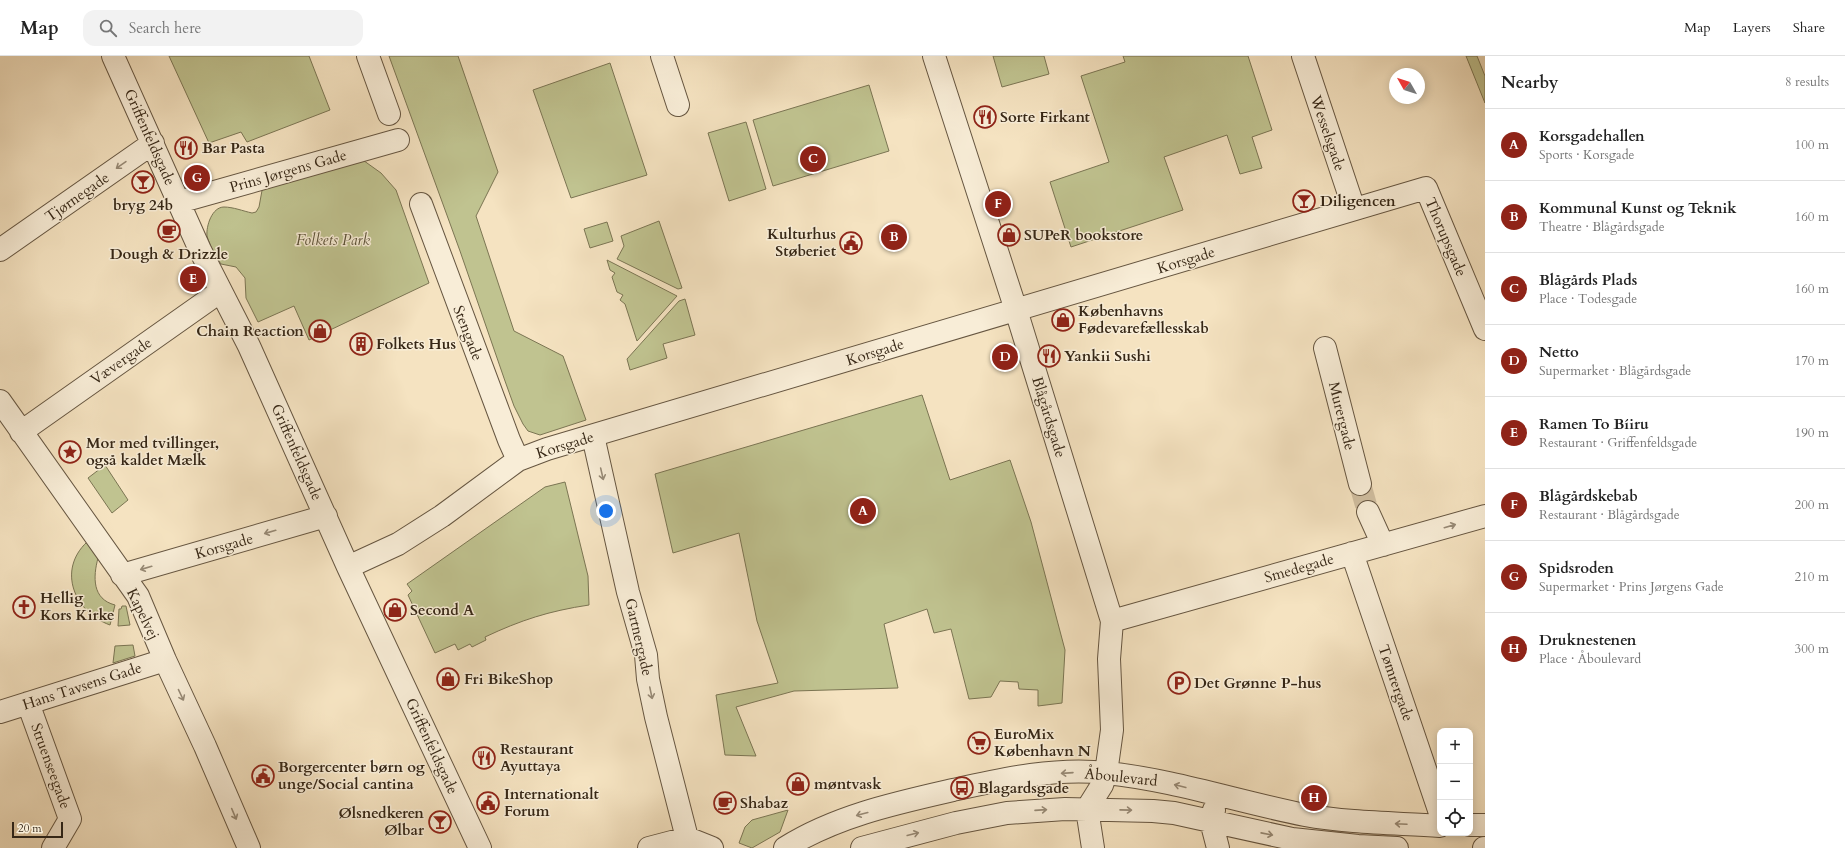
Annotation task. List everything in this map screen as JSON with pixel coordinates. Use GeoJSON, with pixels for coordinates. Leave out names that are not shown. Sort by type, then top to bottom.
{"type":"FeatureCollection","features":[{"type":"Feature","properties":{"kind":"street","name":"Griffenfeldsgade"},"geometry":{"type":"LineString","coordinates":[[113,56],[179,202],[249,346],[348,567],[480,848]]}},
{"type":"Feature","properties":{"kind":"street"},"geometry":{"type":"LineString","coordinates":[[368,56],[389,114]]}},
{"type":"Feature","properties":{"kind":"street"},"geometry":{"type":"LineString","coordinates":[[662,56],[678,105]]}},
{"type":"Feature","properties":{"kind":"street","name":"Blågårdsgade"},"geometry":{"type":"LineString","coordinates":[[934,56],[1016,310],[1112,621],[1109,659],[1112,730],[1104,779]]}},
{"type":"Feature","properties":{"kind":"street","name":"Wesselsgade"},"geometry":{"type":"LineString","coordinates":[[1303,56],[1354,209]]}},
{"type":"Feature","properties":{"kind":"street","name":"Prins Jørgens Gade"},"geometry":{"type":"LineString","coordinates":[[179,202],[398,140]]}},
{"type":"Feature","properties":{"kind":"street","name":"Tjørnegade"},"geometry":{"type":"LineString","coordinates":[[0,250],[153,143]]}},
{"type":"Feature","properties":{"kind":"street","name":"Korsgade"},"geometry":{"type":"LineString","coordinates":[[348,567],[398,544],[442,516],[518,460],[547,449],[1426,188]]}},
{"type":"Feature","properties":{"kind":"street","name":"Thorupsgade"},"geometry":{"type":"LineString","coordinates":[[1426,188],[1485,330]]}},
{"type":"Feature","properties":{"kind":"street","name":"Stengade"},"geometry":{"type":"LineString","coordinates":[[421,204],[509,440],[518,460]]}},
{"type":"Feature","properties":{"kind":"street","name":"Vævergade"},"geometry":{"type":"LineString","coordinates":[[21,432],[221,291]]}},
{"type":"Feature","properties":{"kind":"street","name":"Murergade"},"geometry":{"type":"LineString","coordinates":[[1325,348],[1360,484]]}},
{"type":"Feature","properties":{"kind":"street","name":"Kapelvej"},"geometry":{"type":"LineString","coordinates":[[0,401],[138,596],[249,848]]}},
{"type":"Feature","properties":{"kind":"street","name":"Gartnergade"},"geometry":{"type":"LineString","coordinates":[[593,436],[628,592],[646,655],[648,679],[656,717],[687,838]]}},
{"type":"Feature","properties":{"kind":"street"},"geometry":{"type":"LineString","coordinates":[[1368,512],[1383,545]]}},
{"type":"Feature","properties":{"kind":"street","name":"Korsgade"},"geometry":{"type":"LineString","coordinates":[[122,575],[326,516]]}},
{"type":"Feature","properties":{"kind":"street","name":"Smedegade"},"geometry":{"type":"LineString","coordinates":[[1112,621],[1485,516]]}},
{"type":"Feature","properties":{"kind":"street","name":"Tømrergade"},"geometry":{"type":"LineString","coordinates":[[1352,553],[1437,804]]}},
{"type":"Feature","properties":{"kind":"street","name":"Hans Tavsens Gade"},"geometry":{"type":"LineString","coordinates":[[0,712],[165,660]]}},
{"type":"Feature","properties":{"kind":"street","name":"Struenseegade"},"geometry":{"type":"LineString","coordinates":[[28,704],[70,820],[53,848]]}},
{"type":"Feature","properties":{"kind":"street","name":"Åboulevard"},"geometry":{"type":"LineString","coordinates":[[785,848],[802,838],[842,819],[926,796],[1003,780],[1036,775],[1073,772],[1104,779],[1167,782],[1307,815],[1359,821],[1437,826]]}},
{"type":"Feature","properties":{"kind":"street"},"geometry":{"type":"LineString","coordinates":[[1093,848],[1087,809],[1104,779]]}},
{"type":"Feature","properties":{"kind":"street"},"geometry":{"type":"LineString","coordinates":[[1218,795],[1211,821],[1218,848]]}},
{"type":"Feature","properties":{"kind":"street"},"geometry":{"type":"LineString","coordinates":[[1246,839],[1248,802]]}},
{"type":"Feature","properties":{"kind":"street","name":"Åboulevard"},"geometry":{"type":"LineString","coordinates":[[862,848],[956,823],[1007,813],[1065,809],[1153,811],[1211,821],[1246,839],[1292,839],[1397,848]]}},
{"type":"Feature","properties":{"kind":"street"},"geometry":{"type":"LineString","coordinates":[[1473,825],[1485,825]]}},
{"type":"Feature","properties":{"kind":"street"},"geometry":{"type":"LineString","coordinates":[[649,848],[687,838],[712,848]]}},
{"type":"Feature","properties":{"kind":"green space"},"geometry":{"type":"Polygon","coordinates":[[[169,56],[309,56],[330,110],[247,142],[241,132],[209,143],[169,56]]]}},
{"type":"Feature","properties":{"kind":"green space"},"geometry":{"type":"Polygon","coordinates":[[[389,56],[458,56],[498,172],[476,216],[514,331],[563,356],[586,420],[540,435],[528,431],[523,424],[514,406],[460,251],[389,56]]]}},
{"type":"Feature","properties":{"kind":"green space"},"geometry":{"type":"Polygon","coordinates":[[[993,56],[1044,56],[1049,74],[1002,87],[993,56]]]}},
{"type":"Feature","properties":{"kind":"green space"},"geometry":{"type":"Polygon","coordinates":[[[1123,56],[1248,56],[1272,130],[1252,137],[1262,168],[1240,174],[1227,135],[1164,157],[1183,210],[1071,247],[1050,182],[1109,162],[1081,76],[1125,62],[1123,56]]]}},
{"type":"Feature","properties":{"kind":"green space"},"geometry":{"type":"Polygon","coordinates":[[[1466,56],[1477,56],[1485,76],[1485,103],[1466,56]]]}},
{"type":"Feature","properties":{"kind":"green space"},"geometry":{"type":"Polygon","coordinates":[[[610,63],[647,175],[571,198],[533,90],[610,63]]]}},
{"type":"Feature","properties":{"kind":"green space"},"geometry":{"type":"Polygon","coordinates":[[[869,85],[889,151],[773,186],[753,120],[869,85]]]}},
{"type":"Feature","properties":{"kind":"green space"},"geometry":{"type":"Polygon","coordinates":[[[746,122],[766,189],[729,201],[708,133],[746,122]]]}},
{"type":"Feature","properties":{"kind":"green space","name":"Folkets Park"},"geometry":{"type":"Polygon","coordinates":[[[360,158],[381,173],[396,190],[429,283],[309,340],[294,306],[258,322],[246,298],[245,278],[236,267],[221,264],[209,243],[207,232],[209,222],[213,214],[216,210],[224,207],[252,213],[256,212],[259,207],[263,185],[360,158]]]}},
{"type":"Feature","properties":{"kind":"green space"},"geometry":{"type":"Polygon","coordinates":[[[659,221],[682,288],[678,289],[617,259],[624,246],[621,236],[659,221]]]}},
{"type":"Feature","properties":{"kind":"green space"},"geometry":{"type":"Polygon","coordinates":[[[607,222],[613,241],[590,248],[584,229],[607,222]]]}},
{"type":"Feature","properties":{"kind":"green space"},"geometry":{"type":"Polygon","coordinates":[[[607,260],[677,296],[637,341],[625,304],[620,300],[623,295],[617,292],[612,277],[615,273],[610,270],[607,260]]]}},
{"type":"Feature","properties":{"kind":"green space"},"geometry":{"type":"Polygon","coordinates":[[[685,299],[695,335],[663,344],[667,358],[630,370],[627,359],[679,301],[685,299]]]}},
{"type":"Feature","properties":{"kind":"green space"},"geometry":{"type":"Polygon","coordinates":[[[922,395],[950,480],[1010,460],[1031,522],[1065,650],[1062,703],[1038,706],[1038,690],[1019,689],[1018,682],[1000,681],[991,697],[969,699],[951,629],[934,633],[927,609],[884,624],[898,688],[794,691],[736,707],[756,756],[725,755],[716,695],[778,683],[757,621],[739,533],[673,553],[655,474],[922,395]]]}},
{"type":"Feature","properties":{"kind":"green space"},"geometry":{"type":"Polygon","coordinates":[[[105,465],[128,500],[112,513],[88,478],[105,465]]]}},
{"type":"Feature","properties":{"kind":"green space"},"geometry":{"type":"Polygon","coordinates":[[[565,482],[588,576],[589,605],[548,613],[523,621],[485,637],[486,640],[472,647],[470,644],[458,650],[455,644],[435,653],[408,595],[412,591],[407,584],[545,487],[565,482]]]}},
{"type":"Feature","properties":{"kind":"green space"},"geometry":{"type":"Polygon","coordinates":[[[87,542],[98,558],[95,580],[98,593],[107,602],[115,605],[110,625],[97,619],[87,610],[79,600],[74,589],[72,577],[73,565],[78,553],[87,542]]]}},
{"type":"Feature","properties":{"kind":"green space"},"geometry":{"type":"Polygon","coordinates":[[[122,606],[126,606],[130,625],[118,626],[119,609],[121,609],[122,606]]]}},
{"type":"Feature","properties":{"kind":"green space"},"geometry":{"type":"Polygon","coordinates":[[[133,645],[135,656],[113,663],[115,646],[133,645]]]}},
{"type":"Feature","properties":{"kind":"green space"},"geometry":{"type":"Polygon","coordinates":[[[788,810],[780,832],[752,848],[739,843],[745,827],[752,820],[788,810]]]}},
{"type":"Feature","properties":{"kind":"tunnel"},"geometry":{"type":"LineString","coordinates":[[1360,484],[1368,512]]}},
{"type":"Feature","properties":{"kind":"place","name":"Sorte Firkant"},"geometry":{"type":"Point","coordinates":[985,117]}},
{"type":"Feature","properties":{"kind":"place","name":"Bar Pasta"},"geometry":{"type":"Point","coordinates":[186,148]}},
{"type":"Feature","properties":{"kind":"place","name":"Blågårds Plads"},"geometry":{"type":"Point","coordinates":[813,159]}},
{"type":"Feature","properties":{"kind":"place","name":"Spidsroden"},"geometry":{"type":"Point","coordinates":[197,178]}},
{"type":"Feature","properties":{"kind":"place","name":"bryg 24b"},"geometry":{"type":"Point","coordinates":[143,182]}},
{"type":"Feature","properties":{"kind":"place","name":"Diligencen"},"geometry":{"type":"Point","coordinates":[1304,201]}},
{"type":"Feature","properties":{"kind":"place","name":"Blågårdskebab"},"geometry":{"type":"Point","coordinates":[998,204]}},
{"type":"Feature","properties":{"kind":"place","name":"Dough & Drizzle"},"geometry":{"type":"Point","coordinates":[169,231]}},
{"type":"Feature","properties":{"kind":"place","name":"SUPeR bookstore"},"geometry":{"type":"Point","coordinates":[1009,235]}},
{"type":"Feature","properties":{"kind":"place","name":"Kommunal Kunst og Teknik"},"geometry":{"type":"Point","coordinates":[894,237]}},
{"type":"Feature","properties":{"kind":"place","name":"Kulturhus Støberiet"},"geometry":{"type":"Point","coordinates":[851,243]}},
{"type":"Feature","properties":{"kind":"place","name":"Ramen To Bíiru"},"geometry":{"type":"Point","coordinates":[193,279]}},
{"type":"Feature","properties":{"kind":"place","name":"Københavns Fødevarefællesskab"},"geometry":{"type":"Point","coordinates":[1063,320]}},
{"type":"Feature","properties":{"kind":"place","name":"Chain Reaction"},"geometry":{"type":"Point","coordinates":[320,331]}},
{"type":"Feature","properties":{"kind":"place","name":"Folkets Hus"},"geometry":{"type":"Point","coordinates":[361,344]}},
{"type":"Feature","properties":{"kind":"place","name":"Yankii Sushi"},"geometry":{"type":"Point","coordinates":[1049,356]}},
{"type":"Feature","properties":{"kind":"place","name":"Netto"},"geometry":{"type":"Point","coordinates":[1005,357]}},
{"type":"Feature","properties":{"kind":"place","name":"Mor med tvillinger, også kaldet Mælk"},"geometry":{"type":"Point","coordinates":[70,452]}},
{"type":"Feature","properties":{"kind":"place","name":"Korsgadehallen"},"geometry":{"type":"Point","coordinates":[863,511]}},
{"type":"Feature","properties":{"kind":"place","name":"Hellig Kors Kirke"},"geometry":{"type":"Point","coordinates":[24,607]}},
{"type":"Feature","properties":{"kind":"place","name":"Second A"},"geometry":{"type":"Point","coordinates":[395,610]}},
{"type":"Feature","properties":{"kind":"place","name":"Fri BikeShop"},"geometry":{"type":"Point","coordinates":[448,679]}},
{"type":"Feature","properties":{"kind":"place","name":"Det Grønne P-hus"},"geometry":{"type":"Point","coordinates":[1179,683]}},
{"type":"Feature","properties":{"kind":"place","name":"EuroMix København N"},"geometry":{"type":"Point","coordinates":[979,743]}},
{"type":"Feature","properties":{"kind":"place","name":"Restaurant Ayuttaya"},"geometry":{"type":"Point","coordinates":[484,758]}},
{"type":"Feature","properties":{"kind":"place","name":"Borgercenter børn og unge/Social cantina"},"geometry":{"type":"Point","coordinates":[263,776]}},
{"type":"Feature","properties":{"kind":"place","name":"møntvask"},"geometry":{"type":"Point","coordinates":[798,784]}},
{"type":"Feature","properties":{"kind":"place","name":"Blagardsgade"},"geometry":{"type":"Point","coordinates":[962,788]}},
{"type":"Feature","properties":{"kind":"place","name":"Druknestenen"},"geometry":{"type":"Point","coordinates":[1314,798]}},
{"type":"Feature","properties":{"kind":"place","name":"Internationalt Forum"},"geometry":{"type":"Point","coordinates":[488,803]}},
{"type":"Feature","properties":{"kind":"place","name":"Shabaz"},"geometry":{"type":"Point","coordinates":[725,803]}},
{"type":"Feature","properties":{"kind":"place","name":"Ølsnedkeren Ølbar"},"geometry":{"type":"Point","coordinates":[440,822]}}]}
